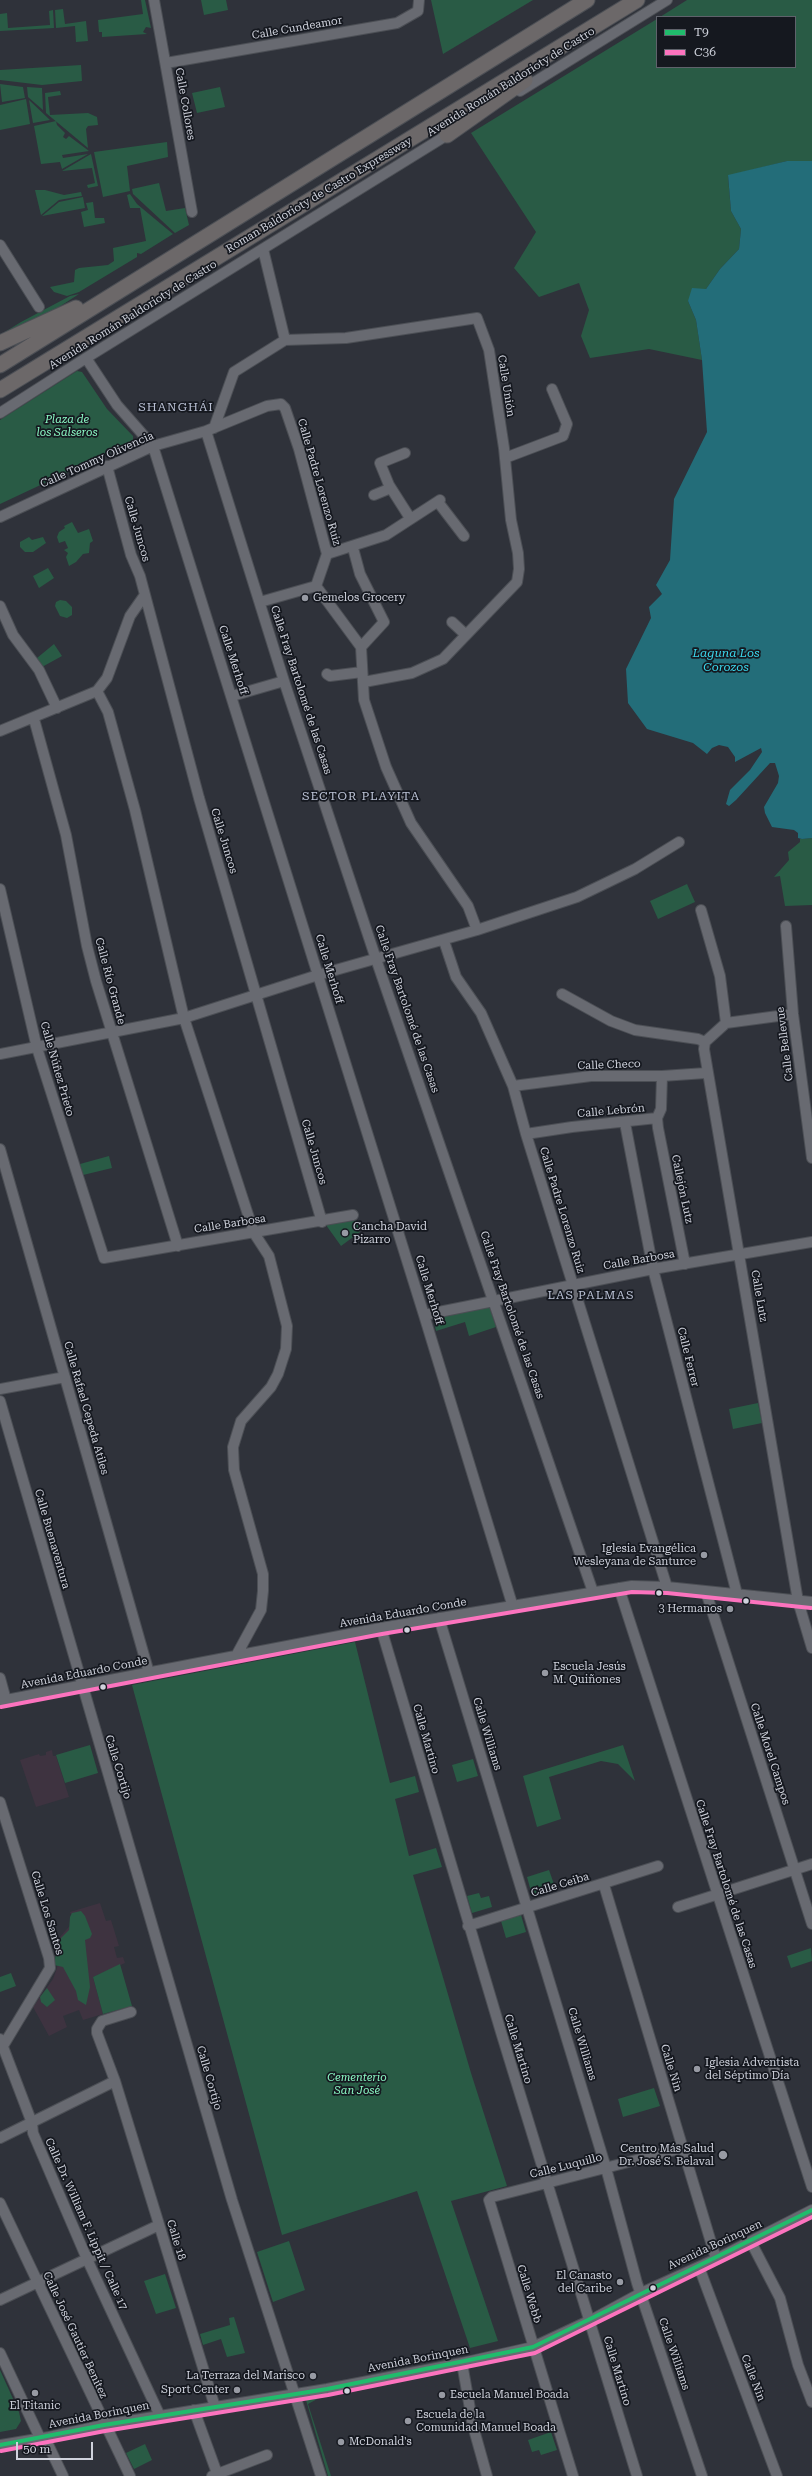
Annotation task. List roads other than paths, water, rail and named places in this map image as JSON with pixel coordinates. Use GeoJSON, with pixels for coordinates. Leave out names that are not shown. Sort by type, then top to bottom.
{"type":"FeatureCollection","features":[{"type":"Feature","properties":{"kind":"highway","name":"Roman Baldorioty de Castro Expressway"},"geometry":{"type":"LineString","coordinates":[[0,365],[587,0]]}},
{"type":"Feature","properties":{"kind":"highway","name":"Roman Baldorioty de Castro Expressway"},"geometry":{"type":"LineString","coordinates":[[0,390],[637,0]]}},
{"type":"Feature","properties":{"kind":"highway"},"geometry":{"type":"LineString","coordinates":[[447,135],[466,120],[577,46],[622,10]]}},
{"type":"Feature","properties":{"kind":"highway"},"geometry":{"type":"LineString","coordinates":[[0,343],[123,288]]}},
{"type":"Feature","properties":{"kind":"street","name":"Calle Collores"},"geometry":{"type":"LineString","coordinates":[[154,0],[192,212]]}},
{"type":"Feature","properties":{"kind":"street","name":"Calle Cundeamor"},"geometry":{"type":"LineString","coordinates":[[166,63],[397,23],[418,11],[419,0]]}},
{"type":"Feature","properties":{"kind":"street","name":"Avenida Román Baldorioty de Castro"},"geometry":{"type":"LineString","coordinates":[[0,413],[86,358],[667,0]]}},
{"type":"Feature","properties":{"kind":"street"},"geometry":{"type":"LineString","coordinates":[[0,245],[39,307]]}},
{"type":"Feature","properties":{"kind":"street"},"geometry":{"type":"LineString","coordinates":[[210,430],[234,372],[285,340],[263,249]]}},
{"type":"Feature","properties":{"kind":"street","name":"Calle Unión"},"geometry":{"type":"LineString","coordinates":[[285,340],[346,338],[477,318],[489,350],[505,458],[511,520],[518,553],[517,582],[443,659],[412,673],[363,677],[330,676],[327,674]]}},
{"type":"Feature","properties":{"kind":"street","name":"Calle Merhoff"},"geometry":{"type":"LineString","coordinates":[[86,358],[117,405],[153,446],[232,696],[513,1606]]}},
{"type":"Feature","properties":{"kind":"street"},"geometry":{"type":"LineString","coordinates":[[505,458],[563,436],[567,424],[552,389]]}},
{"type":"Feature","properties":{"kind":"street","name":"Calle Padre Lorenzo Ruiz"},"geometry":{"type":"LineString","coordinates":[[210,430],[274,404],[281,404],[285,408],[299,449],[327,554],[316,586]]}},
{"type":"Feature","properties":{"kind":"street","name":"Calle Tommy Olivencia"},"geometry":{"type":"LineString","coordinates":[[0,517],[107,466],[153,446],[210,430]]}},
{"type":"Feature","properties":{"kind":"street","name":"Calle Fray Bartolomé de las Casas"},"geometry":{"type":"LineString","coordinates":[[210,430],[284,680],[376,958],[593,1592]]}},
{"type":"Feature","properties":{"kind":"street"},"geometry":{"type":"LineString","coordinates":[[405,453],[380,464],[391,488],[410,518]]}},
{"type":"Feature","properties":{"kind":"street","name":"Calle Juncos"},"geometry":{"type":"LineString","coordinates":[[107,466],[199,798],[258,995],[322,1222]]}},
{"type":"Feature","properties":{"kind":"street"},"geometry":{"type":"LineString","coordinates":[[374,494],[391,488]]}},
{"type":"Feature","properties":{"kind":"street"},"geometry":{"type":"LineString","coordinates":[[327,554],[353,548],[386,536],[410,518],[439,501],[464,536]]}},
{"type":"Feature","properties":{"kind":"street"},"geometry":{"type":"LineString","coordinates":[[353,548],[360,574],[384,622],[361,647]]}},
{"type":"Feature","properties":{"kind":"street"},"geometry":{"type":"LineString","coordinates":[[260,602],[316,586],[361,647],[363,677],[362,690],[364,700],[375,735],[400,800],[418,833],[468,906],[477,930]]}},
{"type":"Feature","properties":{"kind":"street"},"geometry":{"type":"LineString","coordinates":[[0,731],[34,719],[97,691],[107,678],[130,616],[144,596]]}},
{"type":"Feature","properties":{"kind":"street"},"geometry":{"type":"LineString","coordinates":[[0,606],[13,635],[39,670],[57,708]]}},
{"type":"Feature","properties":{"kind":"street"},"geometry":{"type":"LineString","coordinates":[[452,622],[466,635]]}},
{"type":"Feature","properties":{"kind":"street"},"geometry":{"type":"LineString","coordinates":[[232,696],[284,680]]}},
{"type":"Feature","properties":{"kind":"street"},"geometry":{"type":"LineString","coordinates":[[97,691],[108,712],[135,810],[184,1018],[254,1233],[269,1256],[285,1316],[287,1336],[284,1357],[276,1378],[271,1387],[241,1421],[233,1447],[234,1470],[263,1574],[261,1610],[236,1656]]}},
{"type":"Feature","properties":{"kind":"street","name":"Calle Río Grande"},"geometry":{"type":"LineString","coordinates":[[34,719],[66,835],[87,946],[112,1034],[178,1246]]}},
{"type":"Feature","properties":{"kind":"street"},"geometry":{"type":"LineString","coordinates":[[0,1054],[112,1034],[184,1018],[318,975],[376,958],[384,958],[444,941],[577,897],[635,869],[679,842]]}},
{"type":"Feature","properties":{"kind":"street","name":"Calle Núñez Prieto"},"geometry":{"type":"LineString","coordinates":[[0,890],[37,1048],[101,1253],[104,1258],[112,1257]]}},
{"type":"Feature","properties":{"kind":"street"},"geometry":{"type":"LineString","coordinates":[[701,910],[720,976],[726,1023]]}},
{"type":"Feature","properties":{"kind":"street","name":"Calle Bellevue"},"geometry":{"type":"LineString","coordinates":[[786,926],[794,1014],[812,1158]]}},
{"type":"Feature","properties":{"kind":"street","name":"Calle Padre Lorenzo Ruiz"},"geometry":{"type":"LineString","coordinates":[[444,941],[456,977],[481,1013],[513,1086],[526,1134],[667,1587]]}},
{"type":"Feature","properties":{"kind":"street"},"geometry":{"type":"LineString","coordinates":[[562,994],[611,1021],[635,1030],[698,1039],[705,1042],[726,1023],[794,1014]]}},
{"type":"Feature","properties":{"kind":"street","name":"Calle Lutz"},"geometry":{"type":"LineString","coordinates":[[705,1042],[706,1073],[740,1255],[798,1601],[812,1648]]}},
{"type":"Feature","properties":{"kind":"street","name":"Calle Checo"},"geometry":{"type":"LineString","coordinates":[[513,1086],[591,1076],[662,1076],[706,1073]]}},
{"type":"Feature","properties":{"kind":"street","name":"Calle Lebrón"},"geometry":{"type":"LineString","coordinates":[[526,1134],[572,1127],[625,1123],[657,1118],[661,1109],[662,1076]]}},
{"type":"Feature","properties":{"kind":"street","name":"Callejón Lutz"},"geometry":{"type":"LineString","coordinates":[[657,1118],[685,1264]]}},
{"type":"Feature","properties":{"kind":"street","name":"Calle Ferrer"},"geometry":{"type":"LineString","coordinates":[[625,1123],[653,1269],[737,1594]]}},
{"type":"Feature","properties":{"kind":"street","name":"Calle Rafael Cepeda Atiles"},"geometry":{"type":"LineString","coordinates":[[0,1149],[149,1673]]}},
{"type":"Feature","properties":{"kind":"street","name":"Calle Barbosa"},"geometry":{"type":"LineString","coordinates":[[112,1257],[322,1222],[353,1215]]}},
{"type":"Feature","properties":{"kind":"street","name":"Calle Barbosa"},"geometry":{"type":"LineString","coordinates":[[424,1315],[653,1269],[812,1242]]}},
{"type":"Feature","properties":{"kind":"street"},"geometry":{"type":"LineString","coordinates":[[0,1389],[65,1377]]}},
{"type":"Feature","properties":{"kind":"street","name":"Calle Buenaventura"},"geometry":{"type":"LineString","coordinates":[[0,1401],[80,1684]]}},
{"type":"Feature","properties":{"kind":"street","name":"Avenida Eduardo Conde"},"geometry":{"type":"LineString","coordinates":[[3,1700],[80,1684],[149,1673],[381,1628],[619,1588],[667,1587],[812,1602]]}},
{"type":"Feature","properties":{"kind":"street","name":"Calle Fray Bartolomé de las Casas"},"geometry":{"type":"LineString","coordinates":[[619,1588],[812,2187]]}},
{"type":"Feature","properties":{"kind":"street","name":"Calle Morel Campos"},"geometry":{"type":"LineString","coordinates":[[706,1592],[812,1924]]}},
{"type":"Feature","properties":{"kind":"street","name":"Calle Williams"},"geometry":{"type":"LineString","coordinates":[[439,1618],[528,1907],[606,2168],[641,2293],[702,2476]]}},
{"type":"Feature","properties":{"kind":"street","name":"Calle Martino"},"geometry":{"type":"LineString","coordinates":[[381,1628],[468,1926],[637,2476]]}},
{"type":"Feature","properties":{"kind":"street"},"geometry":{"type":"LineString","coordinates":[[0,1678],[3,1700]]}},
{"type":"Feature","properties":{"kind":"street","name":"Calle Cortijo"},"geometry":{"type":"LineString","coordinates":[[80,1684],[232,2200],[321,2476]]}},
{"type":"Feature","properties":{"kind":"street","name":"Calle Los Santos"},"geometry":{"type":"LineString","coordinates":[[0,1802],[50,1958],[50,1968],[1,2043]]}},
{"type":"Feature","properties":{"kind":"street"},"geometry":{"type":"LineString","coordinates":[[678,1907],[812,1864]]}},
{"type":"Feature","properties":{"kind":"street","name":"Calle Ceiba"},"geometry":{"type":"LineString","coordinates":[[468,1926],[604,1885],[658,1866]]}},
{"type":"Feature","properties":{"kind":"street","name":"Calle Nin"},"geometry":{"type":"LineString","coordinates":[[604,1885],[716,2259]]}},
{"type":"Feature","properties":{"kind":"street","name":"Calle 18"},"geometry":{"type":"LineString","coordinates":[[131,2012],[102,2022],[97,2028],[115,2081],[215,2407]]}},
{"type":"Feature","properties":{"kind":"street","name":"Calle Dr. William F. Lippit / Calle 17"},"geometry":{"type":"LineString","coordinates":[[1,2043],[32,2123],[32,2133],[87,2259],[160,2416]]}},
{"type":"Feature","properties":{"kind":"street"},"geometry":{"type":"LineString","coordinates":[[0,2138],[32,2123],[43,2115],[115,2081]]}},
{"type":"Feature","properties":{"kind":"street","name":"Calle Luquillo"},"geometry":{"type":"LineString","coordinates":[[491,2210],[489,2201],[492,2197],[683,2148]]}},
{"type":"Feature","properties":{"kind":"street","name":"Calle José Gautier Benítez"},"geometry":{"type":"LineString","coordinates":[[0,2203],[104,2425],[130,2476]]}},
{"type":"Feature","properties":{"kind":"street","name":"Calle Webb"},"geometry":{"type":"LineString","coordinates":[[491,2210],[573,2476]]}},
{"type":"Feature","properties":{"kind":"street","name":"Avenida Borinquen"},"geometry":{"type":"LineString","coordinates":[[0,2444],[42,2438],[104,2425],[294,2394],[462,2363],[533,2347],[589,2322],[641,2293],[716,2259],[812,2210]]}},
{"type":"Feature","properties":{"kind":"street"},"geometry":{"type":"LineString","coordinates":[[0,2300],[159,2225]]}},
{"type":"Feature","properties":{"kind":"street"},"geometry":{"type":"LineString","coordinates":[[751,2242],[780,2298],[798,2366],[812,2402]]}},
{"type":"Feature","properties":{"kind":"street","name":"Calle Nin"},"geometry":{"type":"LineString","coordinates":[[698,2267],[777,2476]]}},
{"type":"Feature","properties":{"kind":"street"},"geometry":{"type":"LineString","coordinates":[[0,2353],[42,2438],[63,2476]]}},
{"type":"Feature","properties":{"kind":"street"},"geometry":{"type":"LineString","coordinates":[[462,2363],[473,2426],[486,2476]]}},
{"type":"Feature","properties":{"kind":"street"},"geometry":{"type":"LineString","coordinates":[[194,2410],[216,2475],[267,2456]]}},
{"type":"Feature","properties":{"kind":"water","name":"Laguna Los Corozos"},"geometry":{"type":"Polygon","coordinates":[[[787,161],[812,161],[812,838],[802,839],[798,838],[798,833],[794,830],[772,827],[765,813],[764,807],[778,783],[779,776],[775,763],[770,763],[729,806],[726,804],[730,790],[750,770],[762,752],[761,748],[735,762],[735,757],[728,747],[719,745],[712,748],[707,754],[693,743],[647,729],[628,703],[626,669],[651,618],[649,607],[662,594],[656,585],[670,560],[674,499],[707,432],[702,360],[696,320],[688,301],[692,288],[706,289],[720,269],[739,249],[741,229],[731,211],[728,175],[787,161]]]}},
{"type":"Feature","properties":{"kind":"place","name":"Gemelos Grocery"},"geometry":{"type":"Point","coordinates":[305,598]}},
{"type":"Feature","properties":{"kind":"place","name":"Cancha David Pizarro"},"geometry":{"type":"Point","coordinates":[345,1233]}},
{"type":"Feature","properties":{"kind":"place","name":"Iglesia Evangélica Wesleyana de Santurce"},"geometry":{"type":"Point","coordinates":[704,1555]}},
{"type":"Feature","properties":{"kind":"place","name":"3 Hermanos"},"geometry":{"type":"Point","coordinates":[730,1609]}},
{"type":"Feature","properties":{"kind":"place","name":"Escuela Jesús M. Quiñones"},"geometry":{"type":"Point","coordinates":[545,1673]}},
{"type":"Feature","properties":{"kind":"place","name":"Iglesia Adventista del Séptimo Día"},"geometry":{"type":"Point","coordinates":[697,2069]}},
{"type":"Feature","properties":{"kind":"place","name":"Centro Más Salud Dr. José S. Belaval"},"geometry":{"type":"Point","coordinates":[723,2155]}},
{"type":"Feature","properties":{"kind":"place","name":"El Canasto del Caribe"},"geometry":{"type":"Point","coordinates":[620,2282]}},
{"type":"Feature","properties":{"kind":"place","name":"La Terraza del Marisco"},"geometry":{"type":"Point","coordinates":[313,2376]}},
{"type":"Feature","properties":{"kind":"place","name":"Sport Center"},"geometry":{"type":"Point","coordinates":[237,2390]}},
{"type":"Feature","properties":{"kind":"place","name":"El Titanic"},"geometry":{"type":"Point","coordinates":[35,2393]}},
{"type":"Feature","properties":{"kind":"place","name":"Escuela Manuel Boada"},"geometry":{"type":"Point","coordinates":[442,2395]}},
{"type":"Feature","properties":{"kind":"place","name":"Escuela de la Comunidad Manuel Boada"},"geometry":{"type":"Point","coordinates":[408,2421]}},
{"type":"Feature","properties":{"kind":"place","name":"McDonald's"},"geometry":{"type":"Point","coordinates":[341,2442]}},
{"type":"Feature","properties":{"kind":"district","name":"SHANGHÁI"},"geometry":{"type":"Point","coordinates":[176,407]}},
{"type":"Feature","properties":{"kind":"district","name":"SECTOR PLAYITA"},"geometry":{"type":"Point","coordinates":[361,796]}},
{"type":"Feature","properties":{"kind":"district","name":"LAS PALMAS"},"geometry":{"type":"Point","coordinates":[591,1295]}},
{"type":"Feature","properties":{"kind":"park label","name":"Plaza de los Salseros"},"geometry":{"type":"Point","coordinates":[67,426]}},
{"type":"Feature","properties":{"kind":"park label","name":"Cementerio San José"},"geometry":{"type":"Point","coordinates":[357,2084]}}]}
